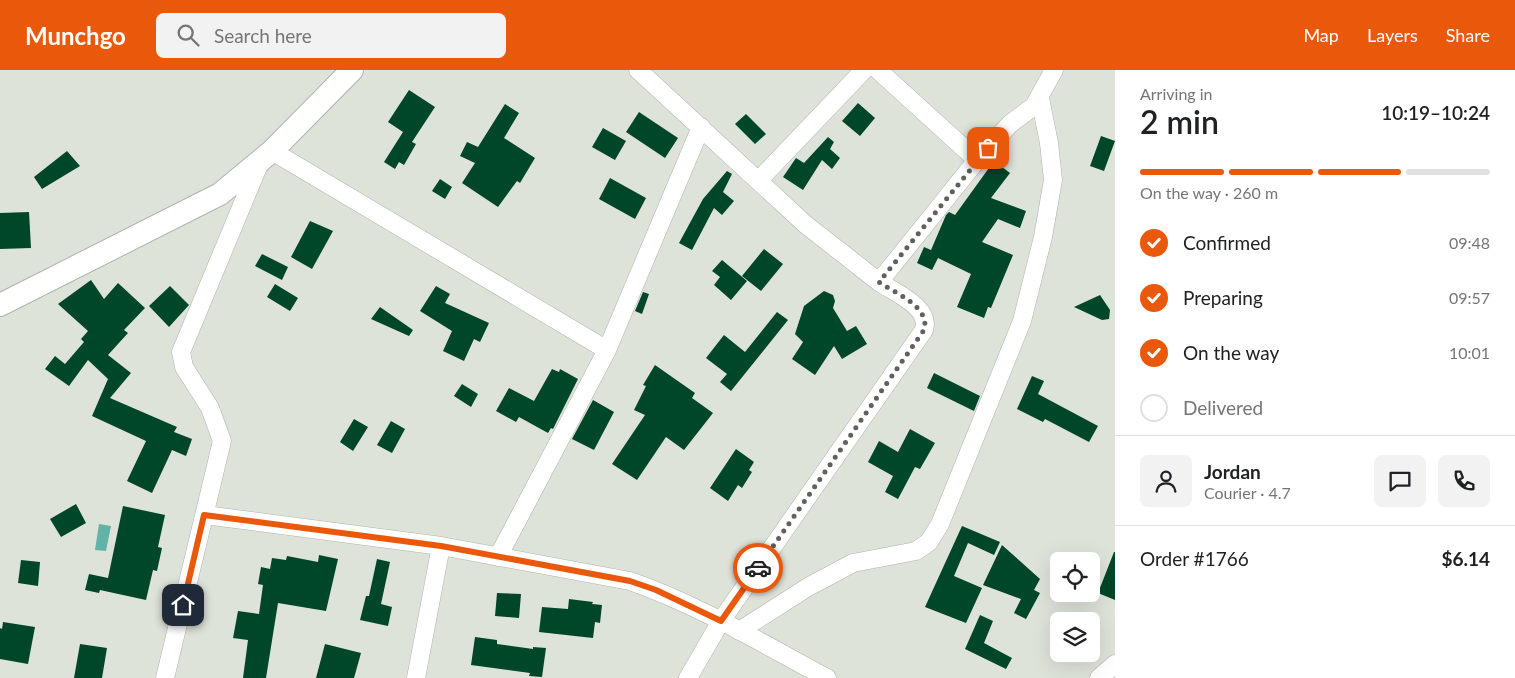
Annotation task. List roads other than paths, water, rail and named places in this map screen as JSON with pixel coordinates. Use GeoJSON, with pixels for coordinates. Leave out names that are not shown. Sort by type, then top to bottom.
{"type":"FeatureCollection","features":[{"type":"Feature","properties":{"kind":"street"},"geometry":{"type":"LineString","coordinates":[[0,305],[220,194],[266,156],[352,70]]}},
{"type":"Feature","properties":{"kind":"street"},"geometry":{"type":"LineString","coordinates":[[638,70],[805,224],[879,282],[922,311],[926,320],[924,330],[721,621],[688,678]]}},
{"type":"Feature","properties":{"kind":"street"},"geometry":{"type":"LineString","coordinates":[[758,180],[864,70]]}},
{"type":"Feature","properties":{"kind":"street"},"geometry":{"type":"LineString","coordinates":[[878,70],[977,160]]}},
{"type":"Feature","properties":{"kind":"street"},"geometry":{"type":"LineString","coordinates":[[879,282],[977,160],[1010,124],[1026,114],[1040,98],[1054,70]]}},
{"type":"Feature","properties":{"kind":"street"},"geometry":{"type":"LineString","coordinates":[[740,631],[808,587],[852,563],[916,550],[929,542],[940,524],[1022,321],[1043,237],[1052,180],[1049,143],[1040,98]]}},
{"type":"Feature","properties":{"kind":"street"},"geometry":{"type":"LineString","coordinates":[[498,557],[607,350],[701,127]]}},
{"type":"Feature","properties":{"kind":"street"},"geometry":{"type":"LineString","coordinates":[[266,156],[607,350]]}},
{"type":"Feature","properties":{"kind":"street"},"geometry":{"type":"LineString","coordinates":[[165,678],[222,441],[210,408],[184,367],[181,352],[266,156]]}},
{"type":"Feature","properties":{"kind":"street"},"geometry":{"type":"LineString","coordinates":[[204,515],[441,546],[630,581],[656,590],[721,621],[827,678]]}},
{"type":"Feature","properties":{"kind":"street"},"geometry":{"type":"LineString","coordinates":[[416,678],[441,546]]}},
{"type":"Feature","properties":{"kind":"street"},"geometry":{"type":"LineString","coordinates":[[1099,678],[1115,664]]}},
{"type":"Feature","properties":{"kind":"water"},"geometry":{"type":"Polygon","coordinates":[[[99,524],[111,526],[106,551],[95,550],[99,524]]]}}]}
